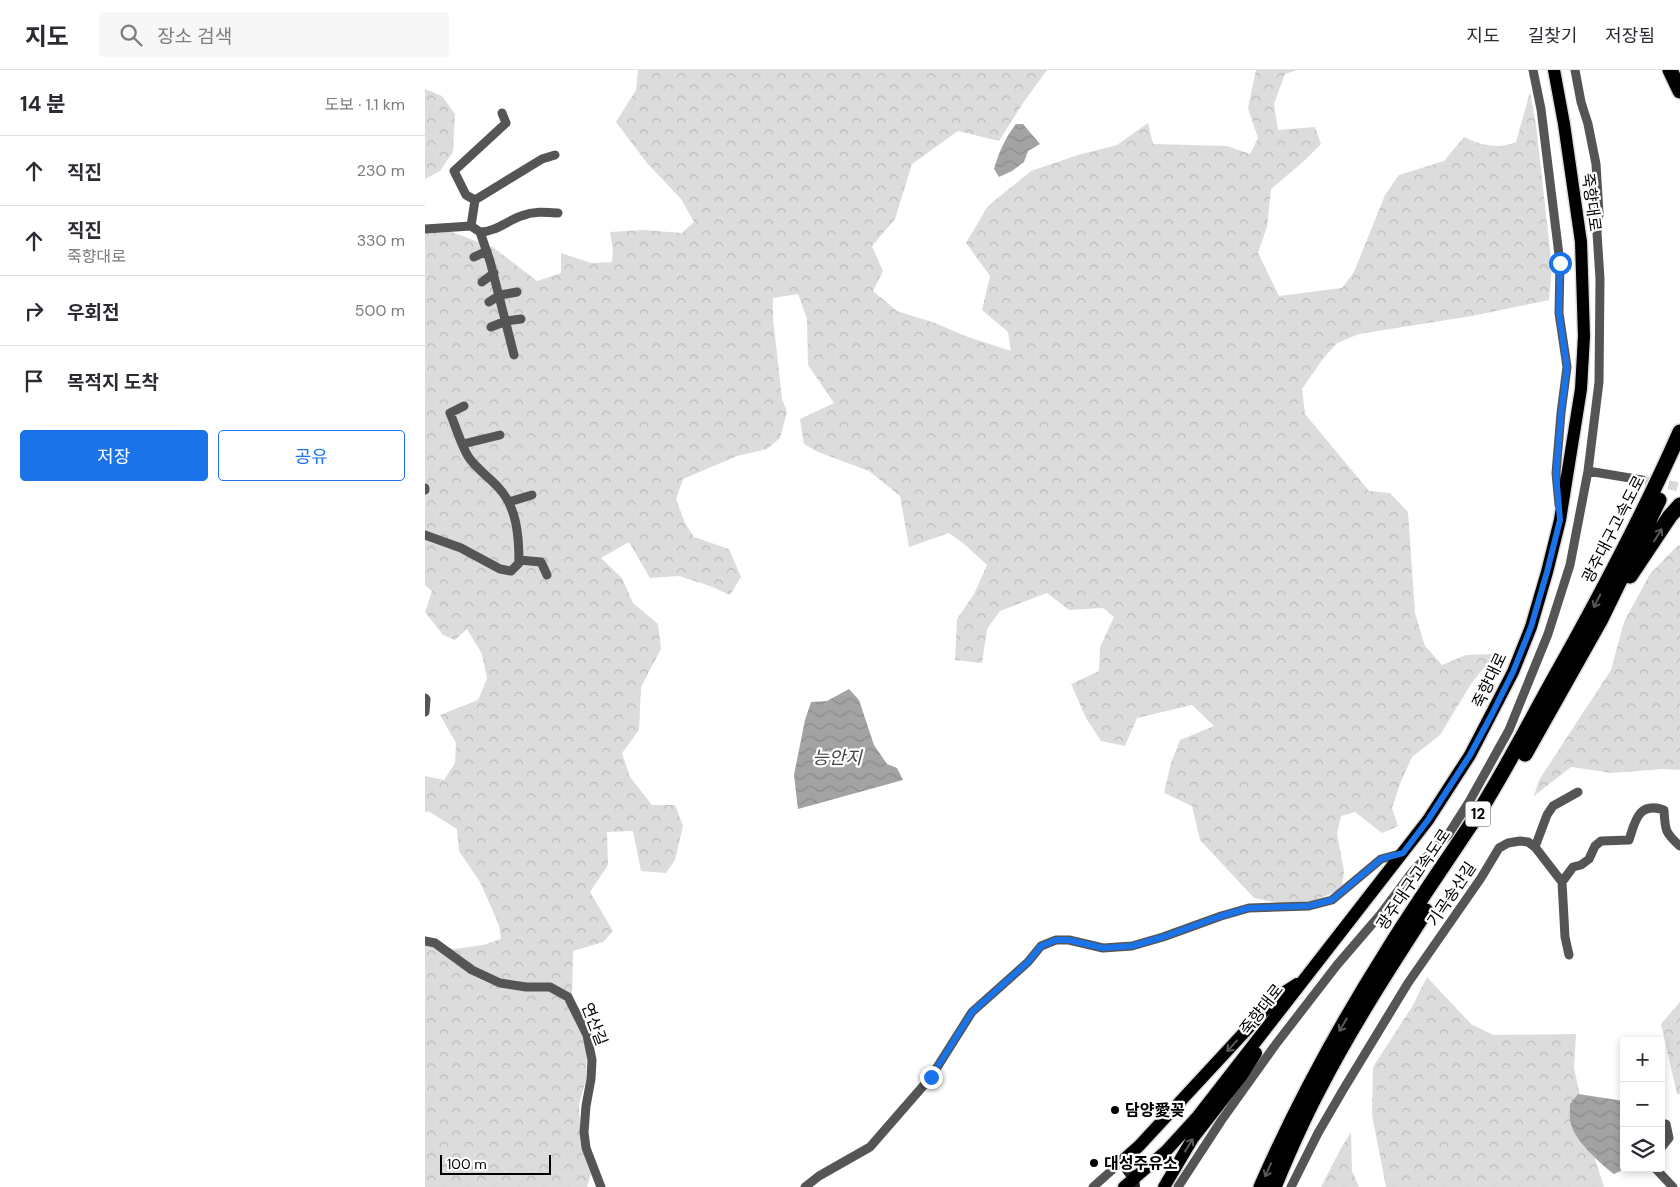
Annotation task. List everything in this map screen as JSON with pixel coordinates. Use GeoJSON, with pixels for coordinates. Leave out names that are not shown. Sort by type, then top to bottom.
{"type":"FeatureCollection","features":[{"type":"Feature","properties":{"kind":"highway"},"geometry":{"type":"LineString","coordinates":[[1670,70],[1680,92]]}},
{"type":"Feature","properties":{"kind":"highway"},"geometry":{"type":"LineString","coordinates":[[1675,456],[1680,421]]}},
{"type":"Feature","properties":{"kind":"highway","name":"광주대구고속도로"},"geometry":{"type":"LineString","coordinates":[[1274,1187],[1293,1143],[1329,1071],[1397,956],[1524,755],[1601,619],[1675,456],[1680,432]]}},
{"type":"Feature","properties":{"kind":"highway","name":"광주대구고속도로"},"geometry":{"type":"LineString","coordinates":[[1261,1187],[1311,1080],[1337,1034],[1388,949],[1480,811],[1675,456]]}},
{"type":"Feature","properties":{"kind":"highway"},"geometry":{"type":"LineString","coordinates":[[1601,619],[1651,546],[1669,516],[1680,505]]}},
{"type":"Feature","properties":{"kind":"main road","name":"죽향대로"},"geometry":{"type":"LineString","coordinates":[[1131,1184],[1166,1151],[1198,1116],[1428,820],[1470,755],[1513,672],[1531,627],[1560,520],[1581,390],[1584,336],[1581,242],[1566,133],[1554,70]]}},
{"type":"Feature","properties":{"kind":"main road"},"geometry":{"type":"LineString","coordinates":[[1121,1162],[1139,1146],[1277,997],[1306,978]]}},
{"type":"Feature","properties":{"kind":"main road"},"geometry":{"type":"LineString","coordinates":[[1164,1187],[1193,1138],[1242,1076],[1255,1055],[1267,1028]]}},
{"type":"Feature","properties":{"kind":"street"},"geometry":{"type":"LineString","coordinates":[[1533,70],[1541,110],[1560,263],[1559,313],[1567,368],[1556,473],[1560,520]]}},
{"type":"Feature","properties":{"kind":"street"},"geometry":{"type":"LineString","coordinates":[[1178,1187],[1276,1044],[1413,871],[1447,835],[1469,802],[1509,730],[1548,634],[1571,565],[1588,471],[1599,382],[1600,279],[1596,164],[1575,70]]}},
{"type":"Feature","properties":{"kind":"street"},"geometry":{"type":"LineString","coordinates":[[475,200],[466,195],[454,172],[506,123],[502,113]]}},
{"type":"Feature","properties":{"kind":"street"},"geometry":{"type":"LineString","coordinates":[[471,226],[475,200],[542,159],[555,155]]}},
{"type":"Feature","properties":{"kind":"street"},"geometry":{"type":"LineString","coordinates":[[425,229],[471,226],[480,232],[489,232],[531,213],[539,211],[558,213]]}},
{"type":"Feature","properties":{"kind":"street"},"geometry":{"type":"LineString","coordinates":[[480,232],[494,273],[514,355]]}},
{"type":"Feature","properties":{"kind":"street"},"geometry":{"type":"LineString","coordinates":[[474,257],[487,251]]}},
{"type":"Feature","properties":{"kind":"street"},"geometry":{"type":"LineString","coordinates":[[482,282],[494,273]]}},
{"type":"Feature","properties":{"kind":"street"},"geometry":{"type":"LineString","coordinates":[[489,302],[500,295],[517,292]]}},
{"type":"Feature","properties":{"kind":"street"},"geometry":{"type":"LineString","coordinates":[[491,327],[506,321],[521,319]]}},
{"type":"Feature","properties":{"kind":"street"},"geometry":{"type":"LineString","coordinates":[[425,535],[461,548],[500,569],[511,571],[519,563],[517,526],[509,502],[498,487],[469,458],[450,413],[464,406]]}},
{"type":"Feature","properties":{"kind":"street"},"geometry":{"type":"LineString","coordinates":[[463,444],[500,435]]}},
{"type":"Feature","properties":{"kind":"street"},"geometry":{"type":"LineString","coordinates":[[1588,471],[1642,480]]}},
{"type":"Feature","properties":{"kind":"street"},"geometry":{"type":"LineString","coordinates":[[509,502],[532,495]]}},
{"type":"Feature","properties":{"kind":"street"},"geometry":{"type":"LineString","coordinates":[[519,560],[541,562],[547,575]]}},
{"type":"Feature","properties":{"kind":"street"},"geometry":{"type":"LineString","coordinates":[[425,698],[425,712]]}},
{"type":"Feature","properties":{"kind":"street"},"geometry":{"type":"LineString","coordinates":[[1569,955],[1565,936],[1562,882],[1535,847],[1547,815],[1553,806],[1578,792]]}},
{"type":"Feature","properties":{"kind":"street"},"geometry":{"type":"LineString","coordinates":[[1562,882],[1573,867],[1581,865],[1589,859],[1595,846],[1601,841],[1629,840],[1634,822],[1638,815],[1646,810],[1657,808],[1665,810],[1665,829],[1668,836],[1680,846]]}},
{"type":"Feature","properties":{"kind":"street","name":"기곡송산길"},"geometry":{"type":"LineString","coordinates":[[1291,1187],[1318,1133],[1408,983],[1481,878],[1499,848],[1508,843],[1520,841],[1528,842],[1535,847]]}},
{"type":"Feature","properties":{"kind":"street"},"geometry":{"type":"LineString","coordinates":[[805,1187],[819,1176],[870,1147],[931,1077],[972,1012],[1028,962],[1041,946],[1056,940],[1069,940],[1103,948],[1132,946],[1249,908],[1309,906],[1332,900],[1381,859],[1403,853]]}},
{"type":"Feature","properties":{"kind":"street","name":"연산길"},"geometry":{"type":"LineString","coordinates":[[425,941],[435,943],[472,970],[501,984],[550,987],[568,997],[587,1035],[592,1060],[583,1132],[601,1187]]}},
{"type":"Feature","properties":{"kind":"street"},"geometry":{"type":"LineString","coordinates":[[1665,1143],[1669,1138],[1666,1124]]}},
{"type":"Feature","properties":{"kind":"street"},"geometry":{"type":"LineString","coordinates":[[1093,1187],[1121,1162],[1131,1184]]}},
{"type":"Feature","properties":{"kind":"street"},"geometry":{"type":"LineString","coordinates":[[1659,1172],[1673,1187]]}},
{"type":"Feature","properties":{"kind":"green space"},"geometry":{"type":"Polygon","coordinates":[[[638,70],[1047,70],[999,141],[958,131],[912,164],[895,219],[872,246],[883,271],[873,291],[897,311],[1011,351],[1008,332],[982,310],[990,276],[966,243],[988,206],[1031,171],[1078,155],[1117,145],[1148,123],[1153,144],[1227,146],[1250,154],[1258,138],[1248,108],[1256,70],[1297,70],[1285,74],[1274,104],[1278,130],[1315,127],[1321,144],[1271,189],[1267,227],[1258,253],[1279,296],[1342,288],[1354,272],[1385,195],[1399,175],[1444,161],[1464,137],[1490,146],[1503,146],[1516,142],[1530,92],[1536,125],[1552,268],[1549,300],[1472,316],[1359,334],[1337,343],[1322,360],[1302,389],[1305,414],[1369,491],[1390,493],[1408,512],[1415,613],[1425,646],[1442,665],[1466,655],[1495,654],[1471,684],[1440,735],[1412,757],[1392,808],[1398,826],[1382,833],[1355,812],[1341,816],[1337,834],[1344,871],[1342,889],[1311,902],[1279,903],[1254,898],[1200,840],[1192,806],[1164,793],[1171,763],[1180,740],[1214,726],[1192,705],[1137,718],[1125,746],[1101,741],[1086,718],[1071,684],[1099,671],[1100,647],[1114,617],[1103,608],[1069,610],[1047,593],[1000,611],[987,629],[982,663],[955,660],[957,619],[974,594],[987,565],[949,533],[909,547],[900,496],[869,471],[818,452],[804,444],[800,419],[834,403],[808,365],[807,319],[798,294],[773,298],[773,318],[782,399],[787,412],[780,438],[767,449],[737,456],[683,479],[676,499],[685,523],[694,537],[729,549],[741,577],[730,595],[679,576],[650,578],[629,542],[601,558],[622,578],[633,603],[658,624],[661,649],[641,687],[639,730],[622,753],[630,777],[652,805],[675,805],[683,826],[675,860],[666,873],[641,871],[633,831],[607,832],[608,865],[590,892],[613,931],[603,942],[573,951],[572,995],[587,1054],[586,1080],[579,1104],[581,1148],[591,1174],[587,1187],[425,1187],[425,943],[454,949],[483,945],[501,939],[499,925],[480,882],[459,851],[457,829],[428,811],[425,813],[425,776],[444,780],[455,763],[456,743],[440,715],[478,700],[487,679],[482,654],[467,629],[455,640],[443,635],[425,612],[432,591],[425,585],[425,231],[449,231],[494,248],[537,281],[561,273],[561,253],[591,263],[612,262],[613,250],[610,232],[643,230],[682,233],[694,222],[681,199],[647,163],[616,122],[636,90],[638,70]]]}},
{"type":"Feature","properties":{"kind":"green space"},"geometry":{"type":"Polygon","coordinates":[[[425,89],[442,96],[455,114],[453,152],[440,171],[425,179],[425,89]]]}},
{"type":"Feature","properties":{"kind":"green space"},"geometry":{"type":"Polygon","coordinates":[[[1680,545],[1680,770],[1663,769],[1612,773],[1571,767],[1534,796],[1539,780],[1611,670],[1624,622],[1650,574],[1680,545]]]}},
{"type":"Feature","properties":{"kind":"green space"},"geometry":{"type":"Polygon","coordinates":[[[1427,977],[1471,1024],[1493,1035],[1576,1034],[1574,1068],[1592,1150],[1604,1187],[1386,1187],[1372,1115],[1373,1067],[1412,1007],[1427,977]]]}},
{"type":"Feature","properties":{"kind":"green space"},"geometry":{"type":"Polygon","coordinates":[[[1680,1002],[1680,1094],[1677,1094],[1661,1024],[1680,1002]]]}},
{"type":"Feature","properties":{"kind":"green space"},"geometry":{"type":"Polygon","coordinates":[[[1351,1132],[1352,1171],[1359,1187],[1321,1187],[1340,1150],[1351,1132]]]}},
{"type":"Feature","properties":{"kind":"water"},"geometry":{"type":"Polygon","coordinates":[[[1016,124],[1023,124],[1040,144],[1028,151],[1024,162],[1012,171],[999,177],[994,169],[1000,151],[1016,124]]]}},
{"type":"Feature","properties":{"kind":"water","name":"능안지"},"geometry":{"type":"Polygon","coordinates":[[[849,689],[859,700],[874,745],[887,764],[897,768],[903,780],[798,809],[794,775],[805,720],[811,702],[827,701],[849,689]]]}},
{"type":"Feature","properties":{"kind":"water"},"geometry":{"type":"Polygon","coordinates":[[[1578,1094],[1620,1100],[1620,1171],[1614,1174],[1577,1137],[1571,1124],[1570,1104],[1578,1094]]]}},
{"type":"Feature","properties":{"kind":"tunnel"},"geometry":{"type":"LineString","coordinates":[[1642,480],[1680,487]]}},
{"type":"Feature","properties":{"kind":"place","name":"담양愛꽂"},"geometry":{"type":"Point","coordinates":[1115,1110]}},
{"type":"Feature","properties":{"kind":"place","name":"대성주유소"},"geometry":{"type":"Point","coordinates":[1094,1163]}},
{"type":"Feature","properties":{"kind":"route"},"geometry":{"type":"LineString","coordinates":[[931,1077],[972,1012],[1028,962],[1041,946],[1056,940],[1069,940],[1103,948],[1132,946],[1249,908],[1309,906],[1332,900],[1381,859],[1403,853],[1428,820],[1470,755],[1491,716],[1513,672],[1531,627],[1547,572],[1560,520],[1556,473],[1567,368],[1559,313],[1560,263]]}}]}
